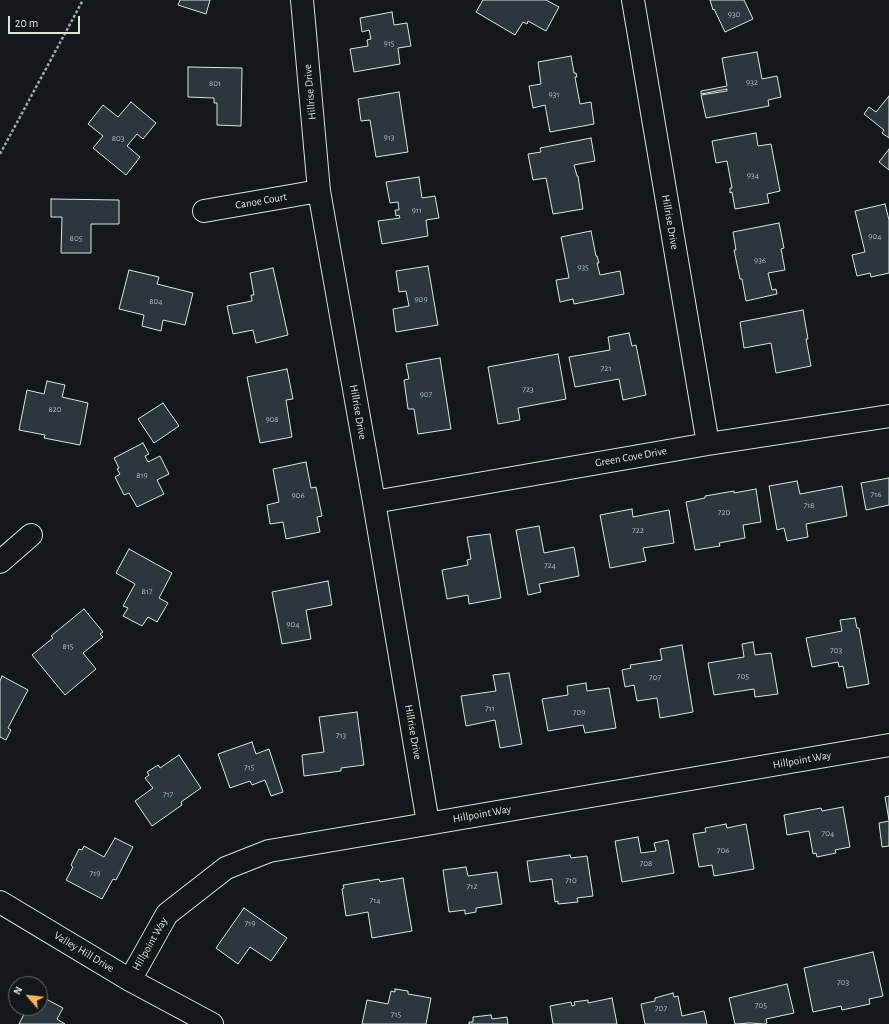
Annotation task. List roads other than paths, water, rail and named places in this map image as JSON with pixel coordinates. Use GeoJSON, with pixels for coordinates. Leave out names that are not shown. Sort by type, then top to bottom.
{"type":"FeatureCollection","features":[{"type":"Feature","properties":{"kind":"street","name":"Hillrise Drive"},"geometry":{"type":"LineString","coordinates":[[302,0],[319,191],[374,502],[428,823]]}},
{"type":"Feature","properties":{"kind":"street","name":"Hillrise Drive"},"geometry":{"type":"LineString","coordinates":[[633,0],[708,444]]}},
{"type":"Feature","properties":{"kind":"street","name":"Canoe Court"},"geometry":{"type":"LineString","coordinates":[[204,211],[319,191]]}},
{"type":"Feature","properties":{"kind":"street","name":"Green Cove Drive"},"geometry":{"type":"LineString","coordinates":[[374,502],[708,444],[889,416]]}},
{"type":"Feature","properties":{"kind":"street"},"geometry":{"type":"LineString","coordinates":[[0,562],[31,535]]}},
{"type":"Feature","properties":{"kind":"street","name":"Hillpoint Way"},"geometry":{"type":"LineString","coordinates":[[130,980],[167,914],[226,868],[269,851],[889,745]]}},
{"type":"Feature","properties":{"kind":"street","name":"Valley Hill Drive"},"geometry":{"type":"LineString","coordinates":[[0,902],[130,980],[212,1024]]}}]}
